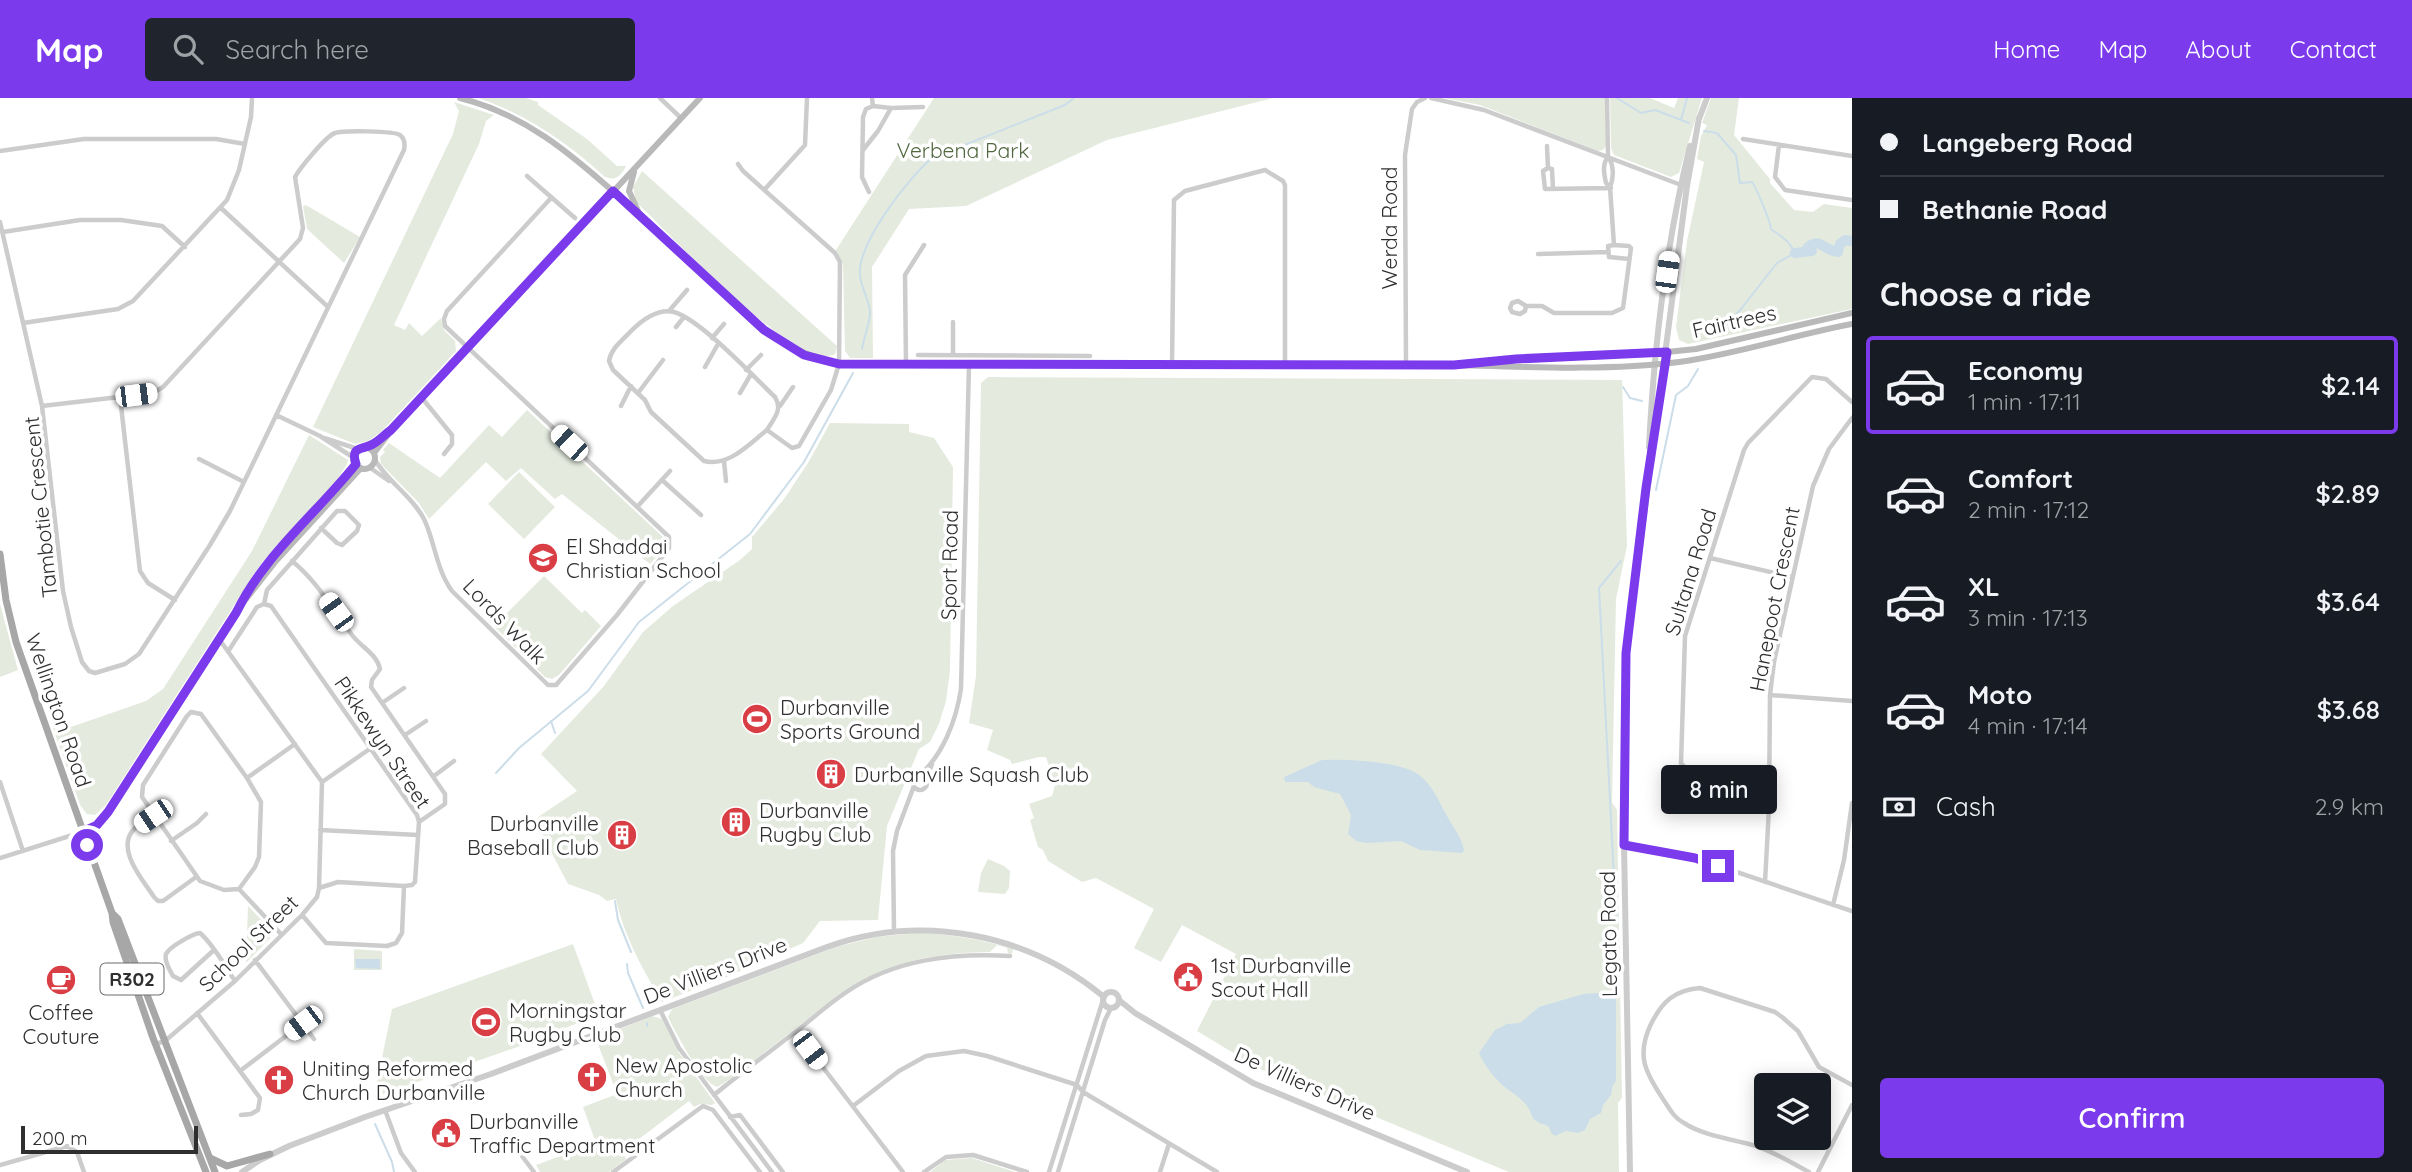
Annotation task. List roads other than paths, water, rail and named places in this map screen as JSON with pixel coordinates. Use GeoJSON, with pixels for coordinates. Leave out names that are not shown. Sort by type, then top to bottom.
{"type":"FeatureCollection","features":[{"type":"Feature","properties":{"kind":"main road","name":"Fairtrees"},"geometry":{"type":"LineString","coordinates":[[460,98],[502,112],[537,130],[582,163],[764,330],[804,355],[839,364],[1516,367],[1654,364],[1694,360],[1852,324]]}},
{"type":"Feature","properties":{"kind":"main road"},"geometry":{"type":"LineString","coordinates":[[82,832],[97,825],[108,812],[236,613],[245,594],[271,558],[372,454],[391,430],[701,98]]}},
{"type":"Feature","properties":{"kind":"main road"},"geometry":{"type":"LineString","coordinates":[[636,167],[629,191],[640,215]]}},
{"type":"Feature","properties":{"kind":"main road","name":"Fairtrees"},"geometry":{"type":"LineString","coordinates":[[1454,365],[1516,359],[1656,354],[1696,349],[1852,313]]}},
{"type":"Feature","properties":{"kind":"main road"},"geometry":{"type":"LineString","coordinates":[[360,464],[358,449],[372,454]]}},
{"type":"Feature","properties":{"kind":"main road","name":"Wellington Road"},"geometry":{"type":"LineString","coordinates":[[0,554],[6,600],[16,642],[113,914],[113,922],[154,1041],[206,1172]]}},
{"type":"Feature","properties":{"kind":"main road","name":"Wellington Road"},"geometry":{"type":"LineString","coordinates":[[113,914],[118,919],[166,1037],[215,1172]]}},
{"type":"Feature","properties":{"kind":"main road"},"geometry":{"type":"LineString","coordinates":[[209,1158],[227,1166],[270,1154]]}},
{"type":"Feature","properties":{"kind":"street"},"geometry":{"type":"LineString","coordinates":[[23,323],[118,309],[128,305],[221,208],[231,192],[245,145],[252,98]]}},
{"type":"Feature","properties":{"kind":"street"},"geometry":{"type":"LineString","coordinates":[[660,98],[681,118]]}},
{"type":"Feature","properties":{"kind":"street"},"geometry":{"type":"LineString","coordinates":[[765,189],[806,145],[807,98]]}},
{"type":"Feature","properties":{"kind":"street"},"geometry":{"type":"LineString","coordinates":[[872,98],[873,106]]}},
{"type":"Feature","properties":{"kind":"street","name":"Werda Road"},"geometry":{"type":"LineString","coordinates":[[1406,365],[1405,155],[1412,109],[1417,102],[1425,98]]}},
{"type":"Feature","properties":{"kind":"street"},"geometry":{"type":"LineString","coordinates":[[1431,98],[1484,110],[1684,186]]}},
{"type":"Feature","properties":{"kind":"street"},"geometry":{"type":"LineString","coordinates":[[1607,98],[1608,157],[1612,164],[1613,178],[1610,188],[1614,245]]}},
{"type":"Feature","properties":{"kind":"street","name":"Legato Road"},"geometry":{"type":"LineString","coordinates":[[1646,488],[1654,364],[1684,186],[1699,118],[1707,98]]}},
{"type":"Feature","properties":{"kind":"street"},"geometry":{"type":"LineString","coordinates":[[869,192],[863,180],[863,114],[866,109],[873,106],[923,107]]}},
{"type":"Feature","properties":{"kind":"street"},"geometry":{"type":"LineString","coordinates":[[863,150],[891,108]]}},
{"type":"Feature","properties":{"kind":"street","name":"Tambotie Crescent"},"geometry":{"type":"LineString","coordinates":[[339,132],[391,132],[401,135],[404,150],[220,530],[135,659],[100,673],[92,673],[85,668],[71,627],[63,591],[42,406],[153,393],[163,387],[278,262],[300,239],[303,232],[296,175],[330,136],[339,132]]}},
{"type":"Feature","properties":{"kind":"street"},"geometry":{"type":"LineString","coordinates":[[0,151],[84,139],[216,139],[245,145]]}},
{"type":"Feature","properties":{"kind":"street"},"geometry":{"type":"LineString","coordinates":[[1743,139],[1852,156]]}},
{"type":"Feature","properties":{"kind":"street"},"geometry":{"type":"LineString","coordinates":[[1779,145],[1775,177],[1785,190],[1852,200]]}},
{"type":"Feature","properties":{"kind":"street"},"geometry":{"type":"LineString","coordinates":[[1547,146],[1548,168],[1543,170],[1545,188],[1610,188]]}},
{"type":"Feature","properties":{"kind":"street"},"geometry":{"type":"LineString","coordinates":[[738,164],[839,258],[839,364],[831,390],[799,446],[790,446],[767,429]]}},
{"type":"Feature","properties":{"kind":"street"},"geometry":{"type":"LineString","coordinates":[[1172,365],[1174,200],[1185,191],[1265,170],[1285,185],[1285,365]]}},
{"type":"Feature","properties":{"kind":"street"},"geometry":{"type":"LineString","coordinates":[[527,176],[575,218]]}},
{"type":"Feature","properties":{"kind":"street","name":"Legato Road"},"geometry":{"type":"LineString","coordinates":[[1630,1172],[1624,845],[1626,653],[1646,488],[1667,352],[1684,186]]}},
{"type":"Feature","properties":{"kind":"street"},"geometry":{"type":"LineString","coordinates":[[551,198],[445,315],[446,329],[638,507],[670,471]]}},
{"type":"Feature","properties":{"kind":"street"},"geometry":{"type":"LineString","coordinates":[[221,208],[327,306]]}},
{"type":"Feature","properties":{"kind":"street"},"geometry":{"type":"LineString","coordinates":[[2,232],[80,220],[121,220],[162,226],[185,247]]}},
{"type":"Feature","properties":{"kind":"street"},"geometry":{"type":"LineString","coordinates":[[0,222],[42,406]]}},
{"type":"Feature","properties":{"kind":"street"},"geometry":{"type":"LineString","coordinates":[[906,364],[905,275],[924,245]]}},
{"type":"Feature","properties":{"kind":"street"},"geometry":{"type":"LineString","coordinates":[[1526,306],[1542,306],[1555,313],[1620,311],[1623,308],[1629,259],[1630,246],[1608,246],[1610,258],[1629,259]]}},
{"type":"Feature","properties":{"kind":"street"},"geometry":{"type":"LineString","coordinates":[[1538,254],[1608,252]]}},
{"type":"Feature","properties":{"kind":"street"},"geometry":{"type":"LineString","coordinates":[[668,312],[687,290]]}},
{"type":"Feature","properties":{"kind":"street"},"geometry":{"type":"LineString","coordinates":[[779,407],[775,397],[712,338],[685,317],[668,312],[644,318],[611,353],[611,367],[645,400],[652,412],[704,461],[724,461],[767,429],[793,387]]}},
{"type":"Feature","properties":{"kind":"street"},"geometry":{"type":"LineString","coordinates":[[676,327],[685,317]]}},
{"type":"Feature","properties":{"kind":"street"},"geometry":{"type":"LineString","coordinates":[[953,323],[953,355]]}},
{"type":"Feature","properties":{"kind":"street"},"geometry":{"type":"LineString","coordinates":[[712,338],[723,324]]}},
{"type":"Feature","properties":{"kind":"street"},"geometry":{"type":"LineString","coordinates":[[705,367],[718,344]]}},
{"type":"Feature","properties":{"kind":"street"},"geometry":{"type":"LineString","coordinates":[[740,393],[748,372],[761,355]]}},
{"type":"Feature","properties":{"kind":"street"},"geometry":{"type":"LineString","coordinates":[[918,355],[1090,356]]}},
{"type":"Feature","properties":{"kind":"street"},"geometry":{"type":"LineString","coordinates":[[1048,355],[1048,365]]}},
{"type":"Feature","properties":{"kind":"street"},"geometry":{"type":"LineString","coordinates":[[638,393],[663,360]]}},
{"type":"Feature","properties":{"kind":"street","name":"Sport Road"},"geometry":{"type":"LineString","coordinates":[[926,780],[954,720],[962,681],[969,365]]}},
{"type":"Feature","properties":{"kind":"street","name":"Sultana Road"},"geometry":{"type":"LineString","coordinates":[[1769,785],[1691,771],[1681,763],[1684,640],[1748,443],[1812,377],[1826,379],[1852,402]]}},
{"type":"Feature","properties":{"kind":"street"},"geometry":{"type":"LineString","coordinates":[[621,405],[631,386]]}},
{"type":"Feature","properties":{"kind":"street"},"geometry":{"type":"LineString","coordinates":[[120,397],[140,571],[145,580],[175,600]]}},
{"type":"Feature","properties":{"kind":"street"},"geometry":{"type":"LineString","coordinates":[[422,398],[454,438],[444,454]]}},
{"type":"Feature","properties":{"kind":"street"},"geometry":{"type":"LineString","coordinates":[[276,415],[320,436],[358,449]]}},
{"type":"Feature","properties":{"kind":"street","name":"Hanepoot Crescent"},"geometry":{"type":"LineString","coordinates":[[1765,882],[1770,695],[1792,577],[1819,469],[1836,437],[1852,418]]}},
{"type":"Feature","properties":{"kind":"street"},"geometry":{"type":"LineString","coordinates":[[320,436],[360,464]]}},
{"type":"Feature","properties":{"kind":"street","name":"Lords Walk"},"geometry":{"type":"LineString","coordinates":[[372,454],[393,484],[423,518],[441,571],[452,591],[539,678],[551,686],[556,685],[617,615],[669,548],[670,537],[638,507]]}},
{"type":"Feature","properties":{"kind":"street"},"geometry":{"type":"LineString","coordinates":[[199,459],[244,482]]}},
{"type":"Feature","properties":{"kind":"street"},"geometry":{"type":"LineString","coordinates":[[724,461],[726,481]]}},
{"type":"Feature","properties":{"kind":"street","name":"Lords Walk"},"geometry":{"type":"LineString","coordinates":[[360,464],[393,484]]}},
{"type":"Feature","properties":{"kind":"street"},"geometry":{"type":"LineString","coordinates":[[662,480],[701,515]]}},
{"type":"Feature","properties":{"kind":"street"},"geometry":{"type":"LineString","coordinates":[[229,650],[257,607],[264,604],[267,590],[321,528],[340,509],[359,525],[346,542],[339,544],[321,528]]}},
{"type":"Feature","properties":{"kind":"street"},"geometry":{"type":"LineString","coordinates":[[1710,558],[1792,577]]}},
{"type":"Feature","properties":{"kind":"street"},"geometry":{"type":"LineString","coordinates":[[292,561],[311,578],[354,637],[376,659],[380,669],[371,685],[446,794],[446,802],[419,822]]}},
{"type":"Feature","properties":{"kind":"street","name":"Pikkewyn Street"},"geometry":{"type":"LineString","coordinates":[[264,604],[272,607],[415,811],[419,822],[415,882],[404,886],[401,936],[394,945],[326,943],[302,915]]}},
{"type":"Feature","properties":{"kind":"street"},"geometry":{"type":"LineString","coordinates":[[219,639],[323,782],[371,748]]}},
{"type":"Feature","properties":{"kind":"street"},"geometry":{"type":"LineString","coordinates":[[382,703],[404,688]]}},
{"type":"Feature","properties":{"kind":"street"},"geometry":{"type":"LineString","coordinates":[[1770,695],[1852,701]]}},
{"type":"Feature","properties":{"kind":"street"},"geometry":{"type":"LineString","coordinates":[[197,712],[247,778],[261,802],[261,839],[257,864],[239,889],[224,890],[207,886],[197,877],[142,800],[143,785],[187,716],[197,712]]}},
{"type":"Feature","properties":{"kind":"street"},"geometry":{"type":"LineString","coordinates":[[405,735],[426,722]]}},
{"type":"Feature","properties":{"kind":"street"},"geometry":{"type":"LineString","coordinates":[[247,778],[295,744]]}},
{"type":"Feature","properties":{"kind":"street","name":"Sport Road"},"geometry":{"type":"LineString","coordinates":[[918,777],[934,760]]}},
{"type":"Feature","properties":{"kind":"street"},"geometry":{"type":"LineString","coordinates":[[434,776],[454,761]]}},
{"type":"Feature","properties":{"kind":"street"},"geometry":{"type":"LineString","coordinates":[[894,931],[893,851],[901,821],[912,797],[914,780],[918,777],[926,780],[926,786],[912,797]]}},
{"type":"Feature","properties":{"kind":"street"},"geometry":{"type":"LineString","coordinates":[[0,782],[23,851]]}},
{"type":"Feature","properties":{"kind":"street","name":"School Street"},"geometry":{"type":"LineString","coordinates":[[154,1041],[166,1037],[235,981],[317,897],[323,782]]}},
{"type":"Feature","properties":{"kind":"street"},"geometry":{"type":"LineString","coordinates":[[915,786],[921,789]]}},
{"type":"Feature","properties":{"kind":"street"},"geometry":{"type":"LineString","coordinates":[[1833,905],[1849,848],[1852,803]]}},
{"type":"Feature","properties":{"kind":"street"},"geometry":{"type":"LineString","coordinates":[[171,841],[206,814]]}},
{"type":"Feature","properties":{"kind":"street"},"geometry":{"type":"LineString","coordinates":[[153,816],[133,831],[127,849],[134,866],[154,897],[163,901],[197,877]]}},
{"type":"Feature","properties":{"kind":"street"},"geometry":{"type":"LineString","coordinates":[[320,830],[418,835]]}},
{"type":"Feature","properties":{"kind":"street"},"geometry":{"type":"LineString","coordinates":[[0,859],[82,832]]}},
{"type":"Feature","properties":{"kind":"street"},"geometry":{"type":"LineString","coordinates":[[1624,845],[1695,858],[1852,911]]}},
{"type":"Feature","properties":{"kind":"street"},"geometry":{"type":"LineString","coordinates":[[319,887],[338,882],[404,886]]}},
{"type":"Feature","properties":{"kind":"street"},"geometry":{"type":"LineString","coordinates":[[239,889],[281,934]]}},
{"type":"Feature","properties":{"kind":"street","name":"De Villiers Drive"},"geometry":{"type":"LineString","coordinates":[[242,1172],[270,1154],[384,1110],[491,1074],[838,943],[894,931],[947,931],[996,940],[1038,956],[1090,985],[1105,997]]}},
{"type":"Feature","properties":{"kind":"street"},"geometry":{"type":"LineString","coordinates":[[214,950],[181,980],[173,976],[166,958],[167,952],[196,933],[202,934],[214,950],[235,981]]}},
{"type":"Feature","properties":{"kind":"street"},"geometry":{"type":"LineString","coordinates":[[713,1095],[846,992],[871,978],[918,961],[952,956],[1010,956]]}},
{"type":"Feature","properties":{"kind":"street"},"geometry":{"type":"LineString","coordinates":[[255,961],[314,1039]]}},
{"type":"Feature","properties":{"kind":"street"},"geometry":{"type":"LineString","coordinates":[[1809,1172],[1760,1147],[1691,1127],[1675,1116],[1647,1074],[1644,1063],[1644,1045],[1655,1017],[1672,995],[1690,989],[1707,989],[1763,1008],[1774,1012],[1792,1025],[1819,1067],[1852,1084]]}},
{"type":"Feature","properties":{"kind":"street"},"geometry":{"type":"LineString","coordinates":[[1058,1172],[1105,1020],[1116,1005],[1116,993],[1105,997]]}},
{"type":"Feature","properties":{"kind":"street"},"geometry":{"type":"LineString","coordinates":[[1105,997],[1106,1005],[1116,1005]]}},
{"type":"Feature","properties":{"kind":"street"},"geometry":{"type":"LineString","coordinates":[[1049,1172],[1105,997]]}},
{"type":"Feature","properties":{"kind":"street","name":"De Villiers Drive"},"geometry":{"type":"LineString","coordinates":[[1116,1005],[1135,1013],[1253,1083],[1467,1172]]}},
{"type":"Feature","properties":{"kind":"street"},"geometry":{"type":"LineString","coordinates":[[660,1010],[679,1048],[772,1172]]}},
{"type":"Feature","properties":{"kind":"street"},"geometry":{"type":"LineString","coordinates":[[197,1013],[259,1096],[261,1103],[255,1112],[241,1115]]}},
{"type":"Feature","properties":{"kind":"street"},"geometry":{"type":"LineString","coordinates":[[240,1071],[303,1023]]}},
{"type":"Feature","properties":{"kind":"street"},"geometry":{"type":"LineString","coordinates":[[796,1032],[903,1172]]}},
{"type":"Feature","properties":{"kind":"street"},"geometry":{"type":"LineString","coordinates":[[853,1106],[896,1073],[926,1056],[964,1051],[1077,1084],[1083,1092],[1217,1172]]}},
{"type":"Feature","properties":{"kind":"street"},"geometry":{"type":"LineString","coordinates":[[1818,1172],[1852,1105]]}},
{"type":"Feature","properties":{"kind":"street"},"geometry":{"type":"LineString","coordinates":[[613,1172],[698,1108],[705,1106],[713,1110],[760,1172]]}},
{"type":"Feature","properties":{"kind":"street"},"geometry":{"type":"LineString","coordinates":[[384,1110],[401,1153],[415,1172]]}},
{"type":"Feature","properties":{"kind":"street"},"geometry":{"type":"LineString","coordinates":[[730,1117],[737,1114],[740,1116],[783,1172]]}},
{"type":"Feature","properties":{"kind":"street"},"geometry":{"type":"LineString","coordinates":[[1160,1172],[1169,1144]]}},
{"type":"Feature","properties":{"kind":"street"},"geometry":{"type":"LineString","coordinates":[[0,1165],[67,1146],[77,1152],[84,1172]]}},
{"type":"Feature","properties":{"kind":"street"},"geometry":{"type":"LineString","coordinates":[[924,1172],[946,1157],[973,1155],[1027,1172]]}},
{"type":"Feature","properties":{"kind":"street"},"geometry":{"type":"LineString","coordinates":[[522,1156],[534,1172]]}},
{"type":"Feature","properties":{"kind":"water"},"geometry":{"type":"Polygon","coordinates":[[[1322,760],[1387,764],[1411,770],[1419,775],[1435,794],[1464,850],[1462,853],[1420,850],[1401,841],[1356,841],[1348,834],[1351,815],[1340,794],[1314,787],[1308,782],[1285,782],[1284,777],[1322,760]]]}},
{"type":"Feature","properties":{"kind":"water"},"geometry":{"type":"Polygon","coordinates":[[[355,959],[380,959],[380,969],[356,968],[355,959]]]}},
{"type":"Feature","properties":{"kind":"water"},"geometry":{"type":"Polygon","coordinates":[[[1598,993],[1616,997],[1616,1081],[1601,1113],[1590,1119],[1585,1130],[1578,1133],[1566,1131],[1555,1136],[1547,1126],[1534,1119],[1525,1103],[1494,1077],[1479,1053],[1495,1030],[1507,1024],[1520,1023],[1539,1007],[1583,994],[1598,993]]]}},
{"type":"Feature","properties":{"kind":"waterway"},"geometry":{"type":"LineString","coordinates":[[862,349],[870,312],[860,275],[861,262],[875,230],[910,180],[932,158],[1065,105],[1074,98]]}},
{"type":"Feature","properties":{"kind":"waterway"},"geometry":{"type":"LineString","coordinates":[[1617,98],[1641,113],[1655,110],[1689,123]]}},
{"type":"Feature","properties":{"kind":"waterway"},"geometry":{"type":"LineString","coordinates":[[1681,120],[1687,98]]}},
{"type":"Feature","properties":{"kind":"waterway"},"geometry":{"type":"LineString","coordinates":[[1704,131],[1717,133],[1736,155],[1740,183],[1752,182],[1771,229],[1788,242],[1795,253],[1777,263],[1717,335]]}},
{"type":"Feature","properties":{"kind":"waterway"},"geometry":{"type":"LineString","coordinates":[[1795,253],[1812,251],[1808,247],[1816,243],[1838,252],[1840,244],[1845,240],[1852,241]]}},
{"type":"Feature","properties":{"kind":"waterway"},"geometry":{"type":"LineString","coordinates":[[1656,490],[1676,395],[1688,386],[1698,369]]}},
{"type":"Feature","properties":{"kind":"waterway"},"geometry":{"type":"LineString","coordinates":[[496,773],[519,748],[588,691],[639,622],[750,534],[804,462],[853,373]]}},
{"type":"Feature","properties":{"kind":"waterway"},"geometry":{"type":"LineString","coordinates":[[1623,387],[1630,398],[1642,401]]}},
{"type":"Feature","properties":{"kind":"waterway"},"geometry":{"type":"LineString","coordinates":[[1616,917],[1599,588],[1621,561]]}},
{"type":"Feature","properties":{"kind":"waterway"},"geometry":{"type":"LineString","coordinates":[[551,721],[555,733]]}},
{"type":"Feature","properties":{"kind":"waterway"},"geometry":{"type":"LineString","coordinates":[[615,901],[618,920],[631,952]]}},
{"type":"Feature","properties":{"kind":"waterway"},"geometry":{"type":"LineString","coordinates":[[627,964],[628,973],[643,1008]]}},
{"type":"Feature","properties":{"kind":"waterway"},"geometry":{"type":"LineString","coordinates":[[1613,995],[1616,986]]}},
{"type":"Feature","properties":{"kind":"waterway"},"geometry":{"type":"LineString","coordinates":[[375,1124],[394,1172]]}},
{"type":"Feature","properties":{"kind":"place","name":"El Shaddai Christian School"},"geometry":{"type":"Point","coordinates":[543,558]}},
{"type":"Feature","properties":{"kind":"place","name":"Durbanville Sports Ground"},"geometry":{"type":"Point","coordinates":[757,719]}},
{"type":"Feature","properties":{"kind":"place","name":"Durbanville Squash Club"},"geometry":{"type":"Point","coordinates":[831,774]}},
{"type":"Feature","properties":{"kind":"place","name":"Durbanville Rugby Club"},"geometry":{"type":"Point","coordinates":[736,822]}},
{"type":"Feature","properties":{"kind":"place","name":"Durbanville Baseball Club"},"geometry":{"type":"Point","coordinates":[622,835]}},
{"type":"Feature","properties":{"kind":"place","name":"1st Durbanville Scout Hall"},"geometry":{"type":"Point","coordinates":[1188,977]}},
{"type":"Feature","properties":{"kind":"place","name":"Coffee Couture"},"geometry":{"type":"Point","coordinates":[61,980]}},
{"type":"Feature","properties":{"kind":"place","name":"Morningstar Rugby Club"},"geometry":{"type":"Point","coordinates":[486,1022]}},
{"type":"Feature","properties":{"kind":"place","name":"New Apostolic Church"},"geometry":{"type":"Point","coordinates":[592,1077]}},
{"type":"Feature","properties":{"kind":"place","name":"Uniting Reformed Church Durbanville"},"geometry":{"type":"Point","coordinates":[279,1080]}},
{"type":"Feature","properties":{"kind":"place","name":"Durbanville Traffic Department"},"geometry":{"type":"Point","coordinates":[446,1133]}},
{"type":"Feature","properties":{"kind":"park label","name":"Verbena Park"},"geometry":{"type":"Point","coordinates":[963,150]}}]}
